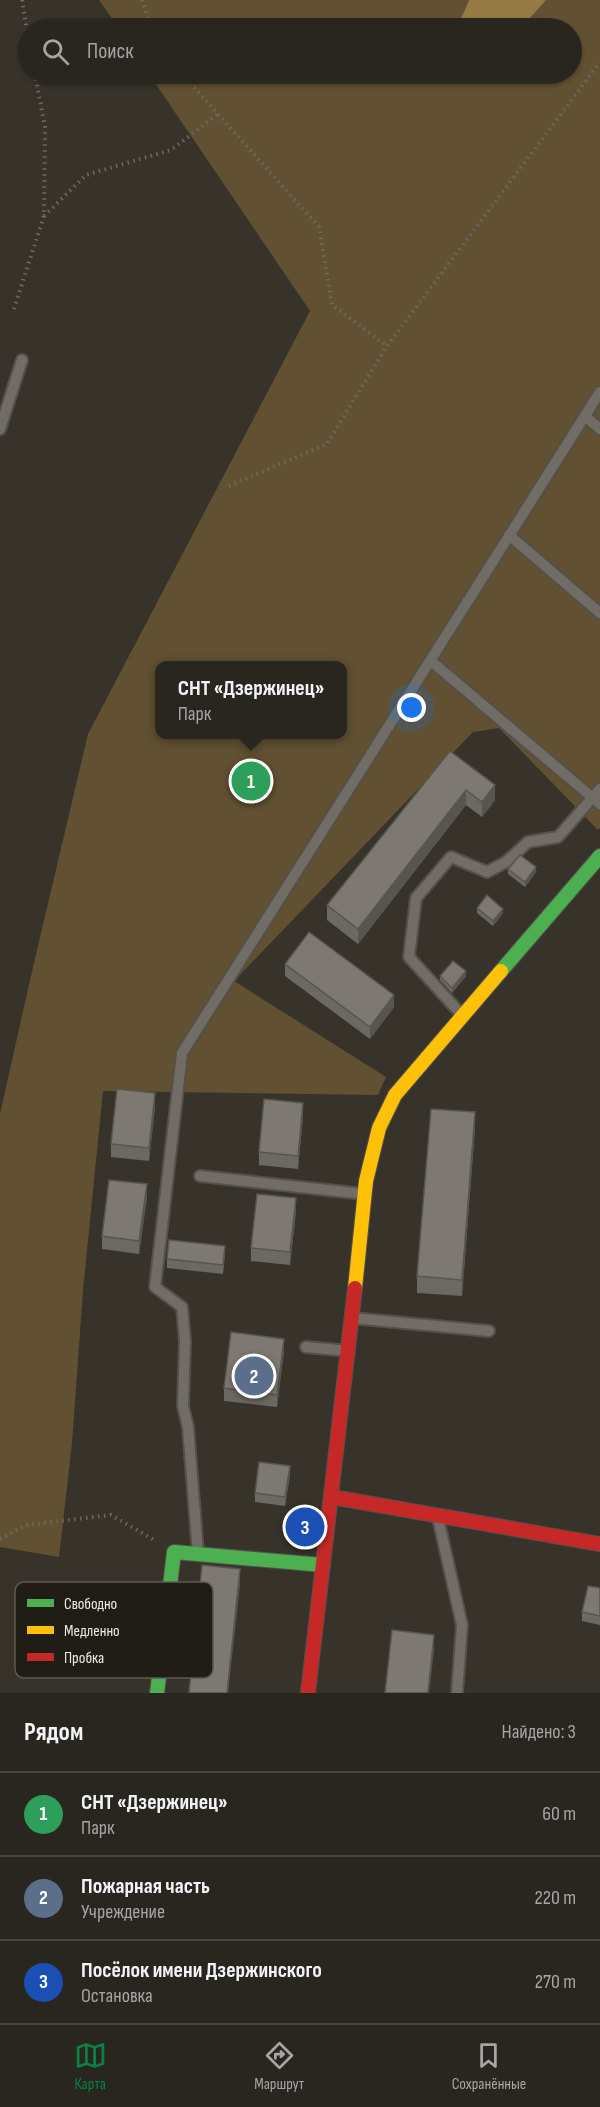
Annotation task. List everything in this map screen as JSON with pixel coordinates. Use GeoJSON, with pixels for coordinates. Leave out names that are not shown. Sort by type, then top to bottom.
{"type":"FeatureCollection","features":[{"type":"Feature","properties":{"kind":"street"},"geometry":{"type":"LineString","coordinates":[[308,1693],[349,1351],[364,1194],[373,1149],[385,1113],[395,1095],[600,856]]}},
{"type":"Feature","properties":{"kind":"street"},"geometry":{"type":"LineString","coordinates":[[332,1497],[600,1544]]}},
{"type":"Feature","properties":{"kind":"street"},"geometry":{"type":"LineString","coordinates":[[170,1582],[174,1552],[323,1565]]}},
{"type":"Feature","properties":{"kind":"street"},"geometry":{"type":"LineString","coordinates":[[157,1693],[159,1678]]}},
{"type":"Feature","properties":{"kind":"lane"},"geometry":{"type":"LineString","coordinates":[[0,429],[22,360]]}},
{"type":"Feature","properties":{"kind":"lane"},"geometry":{"type":"LineString","coordinates":[[198,1554],[188,1428],[183,1406],[185,1341],[182,1307],[155,1287],[182,1053],[600,392]]}},
{"type":"Feature","properties":{"kind":"lane"},"geometry":{"type":"LineString","coordinates":[[585,416],[600,429]]}},
{"type":"Feature","properties":{"kind":"lane"},"geometry":{"type":"LineString","coordinates":[[509,535],[600,613]]}},
{"type":"Feature","properties":{"kind":"lane"},"geometry":{"type":"LineString","coordinates":[[431,661],[598,797],[558,837],[528,842],[506,862],[486,872],[451,857],[416,898],[409,957],[464,1016]]}},
{"type":"Feature","properties":{"kind":"lane"},"geometry":{"type":"LineString","coordinates":[[200,1176],[364,1194]]}},
{"type":"Feature","properties":{"kind":"lane"},"geometry":{"type":"LineString","coordinates":[[352,1318],[489,1331]]}},
{"type":"Feature","properties":{"kind":"lane"},"geometry":{"type":"LineString","coordinates":[[306,1347],[349,1351]]}},
{"type":"Feature","properties":{"kind":"lane"},"geometry":{"type":"LineString","coordinates":[[438,1515],[462,1625],[457,1693]]}},
{"type":"Feature","properties":{"kind":"path"},"geometry":{"type":"LineString","coordinates":[[22,0],[25,18]]}},
{"type":"Feature","properties":{"kind":"path"},"geometry":{"type":"LineString","coordinates":[[142,0],[148,18]]}},
{"type":"Feature","properties":{"kind":"path"},"geometry":{"type":"LineString","coordinates":[[229,486],[327,444],[387,346],[600,62]]}},
{"type":"Feature","properties":{"kind":"path"},"geometry":{"type":"LineString","coordinates":[[14,309],[44,216],[45,127],[37,84]]}},
{"type":"Feature","properties":{"kind":"path"},"geometry":{"type":"LineString","coordinates":[[191,84],[319,227],[332,305],[387,346]]}},
{"type":"Feature","properties":{"kind":"path"},"geometry":{"type":"LineString","coordinates":[[44,216],[86,175],[171,150],[218,114]]}},
{"type":"Feature","properties":{"kind":"path"},"geometry":{"type":"LineString","coordinates":[[0,1539],[26,1525],[111,1515],[174,1552]]}},
{"type":"Feature","properties":{"kind":"shaded area"},"geometry":{"type":"Polygon","coordinates":[[[99,0],[600,0],[600,828],[598,830],[499,728],[473,732],[234,981],[386,1077],[378,1095],[103,1091],[83,1291],[72,1443],[59,1557],[0,1547],[0,1114],[88,734],[310,311],[156,84],[582,84],[582,18],[112,18],[99,0]]]}},
{"type":"Feature","properties":{"kind":"shaded area"},"geometry":{"type":"Polygon","coordinates":[[[469,0],[546,0],[530,18],[461,18],[469,0]]]}},
{"type":"Feature","properties":{"kind":"building"},"geometry":{"type":"Polygon","coordinates":[[[450,751],[495,785],[482,802],[466,790],[358,929],[327,905],[450,751]]]}},
{"type":"Feature","properties":{"kind":"building"},"geometry":{"type":"Polygon","coordinates":[[[520,855],[536,867],[525,882],[508,869],[520,855]]]}},
{"type":"Feature","properties":{"kind":"building"},"geometry":{"type":"Polygon","coordinates":[[[487,895],[503,909],[493,921],[477,908],[487,895]]]}},
{"type":"Feature","properties":{"kind":"building"},"geometry":{"type":"Polygon","coordinates":[[[309,932],[394,995],[370,1027],[285,964],[309,932]]]}},
{"type":"Feature","properties":{"kind":"building"},"geometry":{"type":"Polygon","coordinates":[[[453,961],[466,971],[452,988],[440,976],[453,961]]]}},
{"type":"Feature","properties":{"kind":"building"},"geometry":{"type":"Polygon","coordinates":[[[117,1089],[155,1093],[149,1148],[111,1144],[117,1089]]]}},
{"type":"Feature","properties":{"kind":"building"},"geometry":{"type":"Polygon","coordinates":[[[264,1099],[303,1103],[298,1156],[259,1152],[264,1099]]]}},
{"type":"Feature","properties":{"kind":"building"},"geometry":{"type":"Polygon","coordinates":[[[431,1109],[475,1112],[462,1280],[417,1276],[431,1109]]]}},
{"type":"Feature","properties":{"kind":"building"},"geometry":{"type":"Polygon","coordinates":[[[109,1180],[147,1184],[139,1241],[102,1236],[109,1180]]]}},
{"type":"Feature","properties":{"kind":"building"},"geometry":{"type":"Polygon","coordinates":[[[257,1194],[296,1198],[290,1252],[251,1248],[257,1194]]]}},
{"type":"Feature","properties":{"kind":"building"},"geometry":{"type":"Polygon","coordinates":[[[169,1240],[225,1246],[223,1265],[167,1259],[169,1240]]]}},
{"type":"Feature","properties":{"kind":"building"},"geometry":{"type":"Polygon","coordinates":[[[231,1332],[284,1339],[277,1395],[224,1388],[231,1332]]]}},
{"type":"Feature","properties":{"kind":"building"},"geometry":{"type":"Polygon","coordinates":[[[259,1462],[290,1466],[285,1497],[255,1493],[259,1462]]]}},
{"type":"Feature","properties":{"kind":"building"},"geometry":{"type":"Polygon","coordinates":[[[202,1565],[240,1569],[227,1693],[189,1693],[191,1678],[213,1678],[213,1582],[200,1582],[202,1565]]]}},
{"type":"Feature","properties":{"kind":"building"},"geometry":{"type":"Polygon","coordinates":[[[588,1586],[600,1588],[600,1616],[582,1612],[588,1586]]]}},
{"type":"Feature","properties":{"kind":"building"},"geometry":{"type":"Polygon","coordinates":[[[392,1630],[434,1635],[428,1693],[385,1693],[392,1630]]]}},
{"type":"Feature","properties":{"kind":"traffic: fast"},"geometry":{"type":"LineString","coordinates":[[501,971],[600,856]]}},
{"type":"Feature","properties":{"kind":"traffic: fast"},"geometry":{"type":"LineString","coordinates":[[170,1582],[174,1552],[323,1565]]}},
{"type":"Feature","properties":{"kind":"traffic: fast"},"geometry":{"type":"LineString","coordinates":[[157,1693],[159,1678]]}},
{"type":"Feature","properties":{"kind":"traffic: slow"},"geometry":{"type":"LineString","coordinates":[[355,1288],[366,1181],[379,1128],[395,1095],[501,971]]}},
{"type":"Feature","properties":{"kind":"traffic: jam"},"geometry":{"type":"LineString","coordinates":[[308,1693],[355,1288]]}},
{"type":"Feature","properties":{"kind":"traffic: jam"},"geometry":{"type":"LineString","coordinates":[[332,1497],[600,1544]]}},
{"type":"Feature","properties":{"kind":"place","name":"СНТ «Дзержинец»"},"geometry":{"type":"Point","coordinates":[251,781]}},
{"type":"Feature","properties":{"kind":"place","name":"Пожарная часть"},"geometry":{"type":"Point","coordinates":[254,1376]}},
{"type":"Feature","properties":{"kind":"place","name":"Посёлок имени Дзержинского"},"geometry":{"type":"Point","coordinates":[305,1527]}}]}
